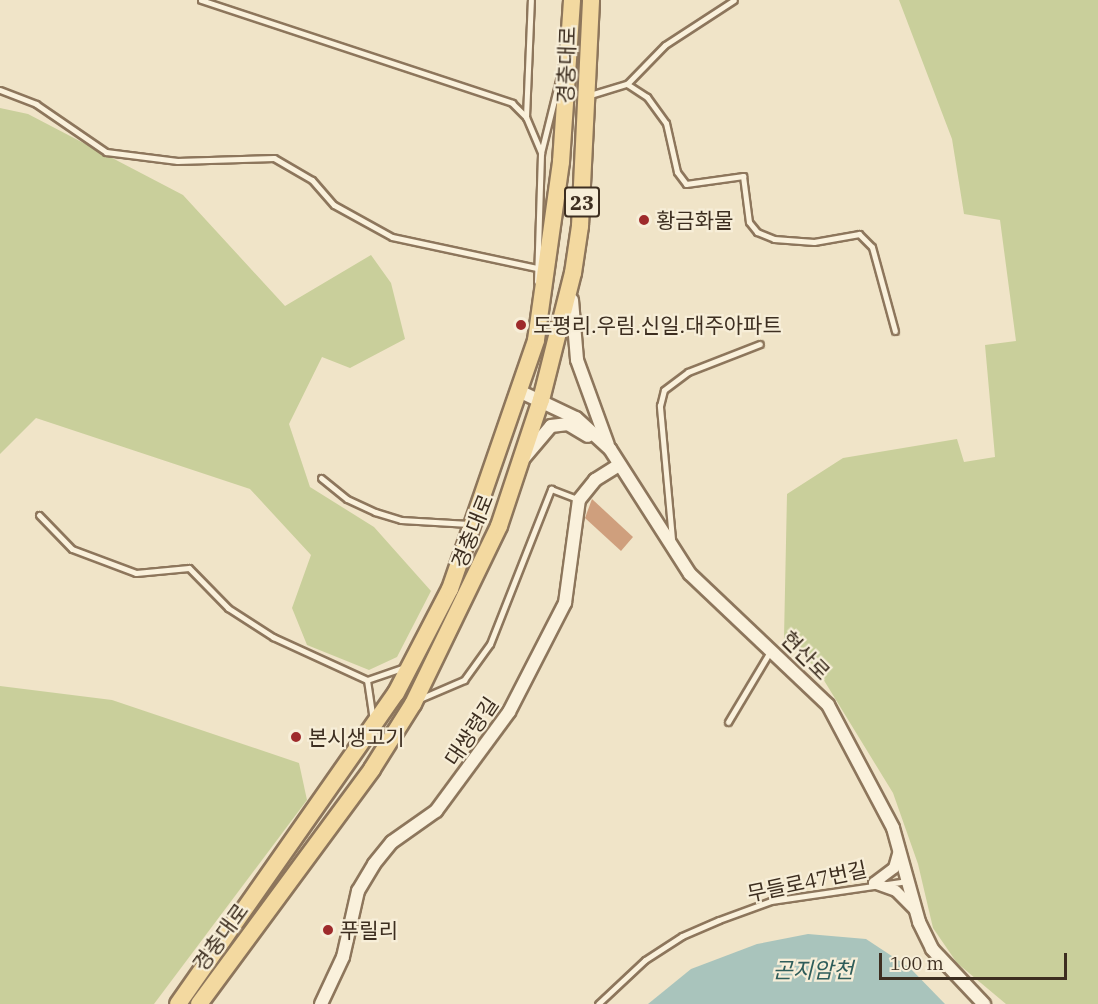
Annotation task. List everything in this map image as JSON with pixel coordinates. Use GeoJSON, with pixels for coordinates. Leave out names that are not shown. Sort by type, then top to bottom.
{"type":"FeatureCollection","features":[{"type":"Feature","properties":{"kind":"main road","name":"경충대로"},"geometry":{"type":"LineString","coordinates":[[178,1004],[324,802],[411,665],[450,589],[521,392],[536,340],[551,251],[571,44],[572,0]]}},
{"type":"Feature","properties":{"kind":"main road","name":"경충대로"},"geometry":{"type":"LineString","coordinates":[[199,1004],[372,769],[413,704],[471,592],[521,461],[541,400],[573,273],[588,95],[591,0]]}},
{"type":"Feature","properties":{"kind":"street"},"geometry":{"type":"LineString","coordinates":[[573,273],[571,323],[577,360],[610,449]]}},
{"type":"Feature","properties":{"kind":"street","name":"현산로"},"geometry":{"type":"LineString","coordinates":[[521,392],[576,418],[610,449],[673,549],[697,581],[772,648],[828,705],[875,789],[899,851],[915,910],[932,949],[984,1004]]}},
{"type":"Feature","properties":{"kind":"street"},"geometry":{"type":"LineString","coordinates":[[521,461],[551,426],[568,424],[610,449]]}},
{"type":"Feature","properties":{"kind":"street"},"geometry":{"type":"LineString","coordinates":[[579,500],[595,480],[619,465]]}},
{"type":"Feature","properties":{"kind":"street","name":"대쌍령길"},"geometry":{"type":"LineString","coordinates":[[321,1004],[343,957],[358,891],[374,864],[392,842],[451,795],[509,711],[552,634],[572,572],[579,500]]}},
{"type":"Feature","properties":{"kind":"street"},"geometry":{"type":"LineString","coordinates":[[874,883],[894,868],[899,851]]}},
{"type":"Feature","properties":{"kind":"street"},"geometry":{"type":"LineString","coordinates":[[874,883],[896,891],[915,910]]}},
{"type":"Feature","properties":{"kind":"lane"},"geometry":{"type":"LineString","coordinates":[[201,0],[489,93],[512,103],[526,117],[541,153]]}},
{"type":"Feature","properties":{"kind":"lane"},"geometry":{"type":"LineString","coordinates":[[526,117],[531,0]]}},
{"type":"Feature","properties":{"kind":"lane"},"geometry":{"type":"LineString","coordinates":[[588,95],[627,84],[665,45],[734,0]]}},
{"type":"Feature","properties":{"kind":"lane"},"geometry":{"type":"LineString","coordinates":[[536,340],[541,153],[571,44]]}},
{"type":"Feature","properties":{"kind":"lane"},"geometry":{"type":"LineString","coordinates":[[627,84],[647,97],[666,123],[677,172],[686,184],[743,176],[749,222],[756,231],[774,239],[814,242],[859,234],[872,247],[895,331]]}},
{"type":"Feature","properties":{"kind":"lane"},"geometry":{"type":"LineString","coordinates":[[0,90],[36,104],[106,152],[177,161],[274,158],[312,180],[334,205],[392,237],[537,268]]}},
{"type":"Feature","properties":{"kind":"lane"},"geometry":{"type":"LineString","coordinates":[[673,549],[660,406],[664,390],[688,372],[760,344]]}},
{"type":"Feature","properties":{"kind":"lane"},"geometry":{"type":"LineString","coordinates":[[321,478],[347,499],[375,512],[401,520],[474,524]]}},
{"type":"Feature","properties":{"kind":"lane"},"geometry":{"type":"LineString","coordinates":[[413,704],[464,680],[490,644],[551,489],[579,500]]}},
{"type":"Feature","properties":{"kind":"lane"},"geometry":{"type":"LineString","coordinates":[[39,515],[72,549],[136,573],[189,568],[228,608],[273,637],[367,680],[411,665]]}},
{"type":"Feature","properties":{"kind":"lane"},"geometry":{"type":"LineString","coordinates":[[728,722],[772,648]]}},
{"type":"Feature","properties":{"kind":"lane"},"geometry":{"type":"LineString","coordinates":[[367,680],[373,723]]}},
{"type":"Feature","properties":{"kind":"lane","name":"무들로47번길"},"geometry":{"type":"LineString","coordinates":[[598,1004],[645,960],[682,936],[771,901],[874,883],[908,881]]}},
{"type":"Feature","properties":{"kind":"green space"},"geometry":{"type":"Polygon","coordinates":[[[899,0],[1098,0],[1098,1004],[1006,1004],[957,963],[933,928],[918,864],[893,793],[817,669],[784,638],[787,494],[843,458],[957,439],[964,462],[995,457],[985,345],[1016,341],[1000,220],[964,214],[952,139],[899,0]]]}},
{"type":"Feature","properties":{"kind":"green space"},"geometry":{"type":"Polygon","coordinates":[[[0,108],[28,114],[183,195],[285,306],[371,255],[391,283],[405,339],[350,368],[322,357],[289,424],[310,487],[374,527],[431,591],[397,657],[369,670],[307,645],[292,608],[311,555],[250,489],[36,418],[0,454],[0,108]]]}},
{"type":"Feature","properties":{"kind":"green space"},"geometry":{"type":"Polygon","coordinates":[[[0,686],[112,700],[299,763],[307,800],[154,1004],[0,1004],[0,686]]]}},
{"type":"Feature","properties":{"kind":"water","name":"곤지암천"},"geometry":{"type":"Polygon","coordinates":[[[808,934],[866,939],[910,968],[945,1004],[648,1004],[691,969],[757,944],[808,934]]]}},
{"type":"Feature","properties":{"kind":"building"},"geometry":{"type":"Polygon","coordinates":[[[592,499],[633,537],[621,551],[585,518],[592,499]]]}},
{"type":"Feature","properties":{"kind":"place","name":"황금화물"},"geometry":{"type":"Point","coordinates":[644,220]}},
{"type":"Feature","properties":{"kind":"place","name":"도평리.우림.신일.대주아파트"},"geometry":{"type":"Point","coordinates":[521,325]}},
{"type":"Feature","properties":{"kind":"place","name":"본시생고기"},"geometry":{"type":"Point","coordinates":[296,737]}},
{"type":"Feature","properties":{"kind":"place","name":"푸릴리"},"geometry":{"type":"Point","coordinates":[328,930]}}]}
